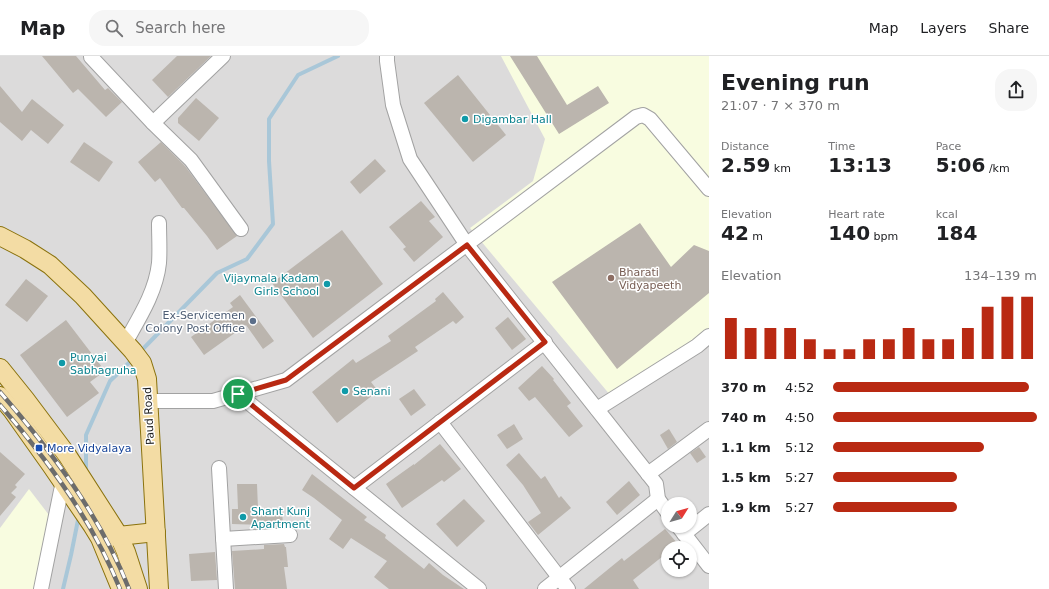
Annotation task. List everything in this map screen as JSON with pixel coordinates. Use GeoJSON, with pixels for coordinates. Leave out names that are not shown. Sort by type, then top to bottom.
{"type":"FeatureCollection","features":[{"type":"Feature","properties":{"kind":"main road","name":"Paud Road"},"geometry":{"type":"LineString","coordinates":[[0,236],[25,249],[50,265],[83,296],[133,352],[147,379],[159,589]]}},
{"type":"Feature","properties":{"kind":"main road"},"geometry":{"type":"LineString","coordinates":[[0,368],[67,455],[119,536],[138,589]]}},
{"type":"Feature","properties":{"kind":"main road"},"geometry":{"type":"LineString","coordinates":[[2,404],[66,487],[96,532],[121,589]]}},
{"type":"Feature","properties":{"kind":"main road"},"geometry":{"type":"LineString","coordinates":[[96,532],[119,536],[156,532]]}},
{"type":"Feature","properties":{"kind":"street"},"geometry":{"type":"LineString","coordinates":[[91,56],[154,124],[191,160],[241,229]]}},
{"type":"Feature","properties":{"kind":"street"},"geometry":{"type":"LineString","coordinates":[[154,124],[223,56]]}},
{"type":"Feature","properties":{"kind":"street"},"geometry":{"type":"LineString","coordinates":[[387,59],[393,106],[410,159],[467,245],[656,484],[658,499],[661,503]]}},
{"type":"Feature","properties":{"kind":"street"},"geometry":{"type":"LineString","coordinates":[[148,401],[213,401],[286,380],[636,117],[643,115],[650,119],[709,189]]}},
{"type":"Feature","properties":{"kind":"street"},"geometry":{"type":"LineString","coordinates":[[133,352],[143,312],[154,287],[159,264],[159,223]]}},
{"type":"Feature","properties":{"kind":"street"},"geometry":{"type":"LineString","coordinates":[[597,409],[697,346],[709,336]]}},
{"type":"Feature","properties":{"kind":"street"},"geometry":{"type":"LineString","coordinates":[[354,488],[545,342]]}},
{"type":"Feature","properties":{"kind":"street"},"geometry":{"type":"LineString","coordinates":[[238,394],[479,589]]}},
{"type":"Feature","properties":{"kind":"street"},"geometry":{"type":"LineString","coordinates":[[440,422],[568,589]]}},
{"type":"Feature","properties":{"kind":"street"},"geometry":{"type":"LineString","coordinates":[[648,474],[709,429]]}},
{"type":"Feature","properties":{"kind":"street"},"geometry":{"type":"LineString","coordinates":[[219,468],[226,589]]}},
{"type":"Feature","properties":{"kind":"street"},"geometry":{"type":"LineString","coordinates":[[41,589],[66,487]]}},
{"type":"Feature","properties":{"kind":"street"},"geometry":{"type":"LineString","coordinates":[[545,589],[658,499]]}},
{"type":"Feature","properties":{"kind":"street"},"geometry":{"type":"LineString","coordinates":[[697,521],[709,514]]}},
{"type":"Feature","properties":{"kind":"street"},"geometry":{"type":"LineString","coordinates":[[683,533],[709,566]]}},
{"type":"Feature","properties":{"kind":"street"},"geometry":{"type":"LineString","coordinates":[[223,539],[290,535]]}},
{"type":"Feature","properties":{"kind":"shaded area"},"geometry":{"type":"Polygon","coordinates":[[[0,56],[709,56],[709,589],[0,589],[0,56]]]}},
{"type":"Feature","properties":{"kind":"shaded area","name":"Bharati Vidyapeeth"},"geometry":{"type":"Polygon","coordinates":[[[501,56],[709,56],[709,328],[616,402],[470,228],[533,181],[545,139],[501,56]]]}},
{"type":"Feature","properties":{"kind":"shaded area"},"geometry":{"type":"Polygon","coordinates":[[[29,489],[49,515],[34,589],[0,589],[0,528],[29,489]]]}},
{"type":"Feature","properties":{"kind":"building"},"geometry":{"type":"Polygon","coordinates":[[[42,56],[76,56],[105,90],[108,88],[122,102],[106,117],[78,89],[73,93],[42,56]]]}},
{"type":"Feature","properties":{"kind":"building"},"geometry":{"type":"Polygon","coordinates":[[[177,56],[211,56],[168,97],[152,80],[177,56]]]}},
{"type":"Feature","properties":{"kind":"building"},"geometry":{"type":"Polygon","coordinates":[[[510,56],[537,56],[567,105],[598,86],[609,103],[559,134],[510,56]]]}},
{"type":"Feature","properties":{"kind":"building","name":"Digambar Hall"},"geometry":{"type":"Polygon","coordinates":[[[458,75],[506,135],[473,162],[424,103],[458,75]]]}},
{"type":"Feature","properties":{"kind":"building"},"geometry":{"type":"Polygon","coordinates":[[[0,86],[22,112],[32,99],[64,125],[48,144],[31,130],[22,141],[0,122],[0,86]]]}},
{"type":"Feature","properties":{"kind":"building"},"geometry":{"type":"Polygon","coordinates":[[[196,98],[219,118],[199,141],[178,123],[178,118],[196,98]]]}},
{"type":"Feature","properties":{"kind":"building"},"geometry":{"type":"Polygon","coordinates":[[[84,142],[113,162],[99,182],[70,162],[84,142]]]}},
{"type":"Feature","properties":{"kind":"building"},"geometry":{"type":"Polygon","coordinates":[[[161,142],[185,166],[237,236],[217,250],[184,208],[182,208],[160,178],[155,182],[138,162],[161,142]]]}},
{"type":"Feature","properties":{"kind":"building"},"geometry":{"type":"Polygon","coordinates":[[[375,159],[386,171],[360,194],[350,182],[375,159]]]}},
{"type":"Feature","properties":{"kind":"building"},"geometry":{"type":"Polygon","coordinates":[[[421,201],[435,217],[429,221],[443,237],[414,262],[403,249],[406,247],[389,227],[421,201]]]}},
{"type":"Feature","properties":{"kind":"building"},"geometry":{"type":"Polygon","coordinates":[[[640,223],[671,267],[694,245],[709,251],[709,293],[617,369],[552,282],[640,223]]]}},
{"type":"Feature","properties":{"kind":"building","name":"Vijaymala Kadam Girls School"},"geometry":{"type":"Polygon","coordinates":[[[342,230],[383,284],[313,338],[272,283],[342,230]]]}},
{"type":"Feature","properties":{"kind":"building"},"geometry":{"type":"Polygon","coordinates":[[[26,279],[48,296],[27,322],[5,305],[26,279]]]}},
{"type":"Feature","properties":{"kind":"building"},"geometry":{"type":"Polygon","coordinates":[[[443,292],[464,317],[456,324],[453,321],[415,347],[418,351],[371,382],[378,391],[337,423],[312,392],[353,359],[356,363],[391,341],[388,336],[436,301],[435,299],[443,292]]]}},
{"type":"Feature","properties":{"kind":"building"},"geometry":{"type":"Polygon","coordinates":[[[240,295],[274,341],[263,349],[246,325],[204,355],[191,337],[233,307],[230,303],[240,295]]]}},
{"type":"Feature","properties":{"kind":"building"},"geometry":{"type":"Polygon","coordinates":[[[508,317],[526,339],[512,350],[495,328],[508,317]]]}},
{"type":"Feature","properties":{"kind":"building","name":"Punyai Sabhagruha"},"geometry":{"type":"Polygon","coordinates":[[[66,320],[105,371],[90,382],[99,393],[67,417],[20,355],[66,320]]]}},
{"type":"Feature","properties":{"kind":"building"},"geometry":{"type":"Polygon","coordinates":[[[542,366],[554,379],[553,380],[571,403],[567,406],[583,426],[569,437],[535,397],[529,401],[518,388],[542,366]]]}},
{"type":"Feature","properties":{"kind":"building"},"geometry":{"type":"Polygon","coordinates":[[[414,389],[426,405],[411,416],[399,399],[414,389]]]}},
{"type":"Feature","properties":{"kind":"building"},"geometry":{"type":"Polygon","coordinates":[[[514,424],[523,439],[507,449],[497,435],[514,424]]]}},
{"type":"Feature","properties":{"kind":"building"},"geometry":{"type":"Polygon","coordinates":[[[669,429],[677,442],[668,449],[660,435],[669,429]]]}},
{"type":"Feature","properties":{"kind":"building"},"geometry":{"type":"Polygon","coordinates":[[[440,444],[461,469],[444,482],[442,480],[402,508],[386,484],[414,465],[440,444]]]}},
{"type":"Feature","properties":{"kind":"building"},"geometry":{"type":"Polygon","coordinates":[[[699,447],[706,457],[697,463],[690,453],[699,447]]]}},
{"type":"Feature","properties":{"kind":"building"},"geometry":{"type":"Polygon","coordinates":[[[0,452],[25,474],[15,485],[17,487],[11,493],[16,497],[0,516],[0,452]]]}},
{"type":"Feature","properties":{"kind":"building"},"geometry":{"type":"Polygon","coordinates":[[[519,453],[541,479],[545,476],[559,498],[561,496],[571,508],[538,535],[528,522],[541,513],[523,485],[506,465],[519,453]]]}},
{"type":"Feature","properties":{"kind":"building"},"geometry":{"type":"Polygon","coordinates":[[[312,474],[367,517],[364,520],[386,535],[385,538],[424,569],[429,563],[443,575],[464,589],[389,589],[374,577],[387,561],[351,538],[343,549],[329,539],[342,520],[302,490],[312,474]]]}},
{"type":"Feature","properties":{"kind":"building"},"geometry":{"type":"Polygon","coordinates":[[[629,481],[640,495],[617,515],[606,502],[629,481]]]}},
{"type":"Feature","properties":{"kind":"building"},"geometry":{"type":"Polygon","coordinates":[[[237,484],[257,484],[258,509],[282,508],[283,527],[262,528],[262,525],[232,524],[232,509],[238,509],[237,484]]]}},
{"type":"Feature","properties":{"kind":"building"},"geometry":{"type":"Polygon","coordinates":[[[464,499],[485,521],[457,547],[436,524],[464,499]]]}},
{"type":"Feature","properties":{"kind":"building"},"geometry":{"type":"Polygon","coordinates":[[[661,532],[668,533],[675,541],[661,541],[661,558],[633,580],[639,589],[584,589],[622,558],[624,561],[661,532]]]}},
{"type":"Feature","properties":{"kind":"building"},"geometry":{"type":"Polygon","coordinates":[[[284,544],[286,547],[288,567],[284,567],[287,589],[235,589],[232,551],[264,549],[264,545],[284,544]]]}},
{"type":"Feature","properties":{"kind":"building"},"geometry":{"type":"Polygon","coordinates":[[[215,552],[217,580],[191,581],[189,554],[215,552]]]}},
{"type":"Feature","properties":{"kind":"waterway"},"geometry":{"type":"LineString","coordinates":[[139,353],[217,273],[247,259],[273,224],[269,161],[269,119],[298,75],[338,56]]}},
{"type":"Feature","properties":{"kind":"waterway"},"geometry":{"type":"LineString","coordinates":[[86,473],[86,435],[110,381],[133,359]]}},
{"type":"Feature","properties":{"kind":"waterway"},"geometry":{"type":"LineString","coordinates":[[63,589],[79,515]]}},
{"type":"Feature","properties":{"kind":"railway"},"geometry":{"type":"LineString","coordinates":[[0,392],[38,438],[73,485],[104,535],[129,589]]}},
{"type":"Feature","properties":{"kind":"railway"},"geometry":{"type":"LineString","coordinates":[[0,405],[35,447],[68,492],[97,539],[120,589]]}},
{"type":"Feature","properties":{"kind":"place","name":"Digambar Hall"},"geometry":{"type":"Point","coordinates":[465,119]}},
{"type":"Feature","properties":{"kind":"place","name":"Bharati Vidyapeeth"},"geometry":{"type":"Point","coordinates":[611,278]}},
{"type":"Feature","properties":{"kind":"place","name":"Vijaymala Kadam Girls School"},"geometry":{"type":"Point","coordinates":[327,284]}},
{"type":"Feature","properties":{"kind":"place","name":"Ex-Servicemen Colony Post Office"},"geometry":{"type":"Point","coordinates":[253,321]}},
{"type":"Feature","properties":{"kind":"place","name":"Punyai Sabhagruha"},"geometry":{"type":"Point","coordinates":[62,363]}},
{"type":"Feature","properties":{"kind":"place","name":"Senani"},"geometry":{"type":"Point","coordinates":[345,391]}},
{"type":"Feature","properties":{"kind":"place","name":"More Vidyalaya"},"geometry":{"type":"Point","coordinates":[39,448]}},
{"type":"Feature","properties":{"kind":"place","name":"Shant Kunj Apartment"},"geometry":{"type":"Point","coordinates":[243,517]}},
{"type":"Feature","properties":{"kind":"route"},"geometry":{"type":"LineString","coordinates":[[467,245],[545,342],[354,488],[238,394],[286,380],[467,245]]}}]}
